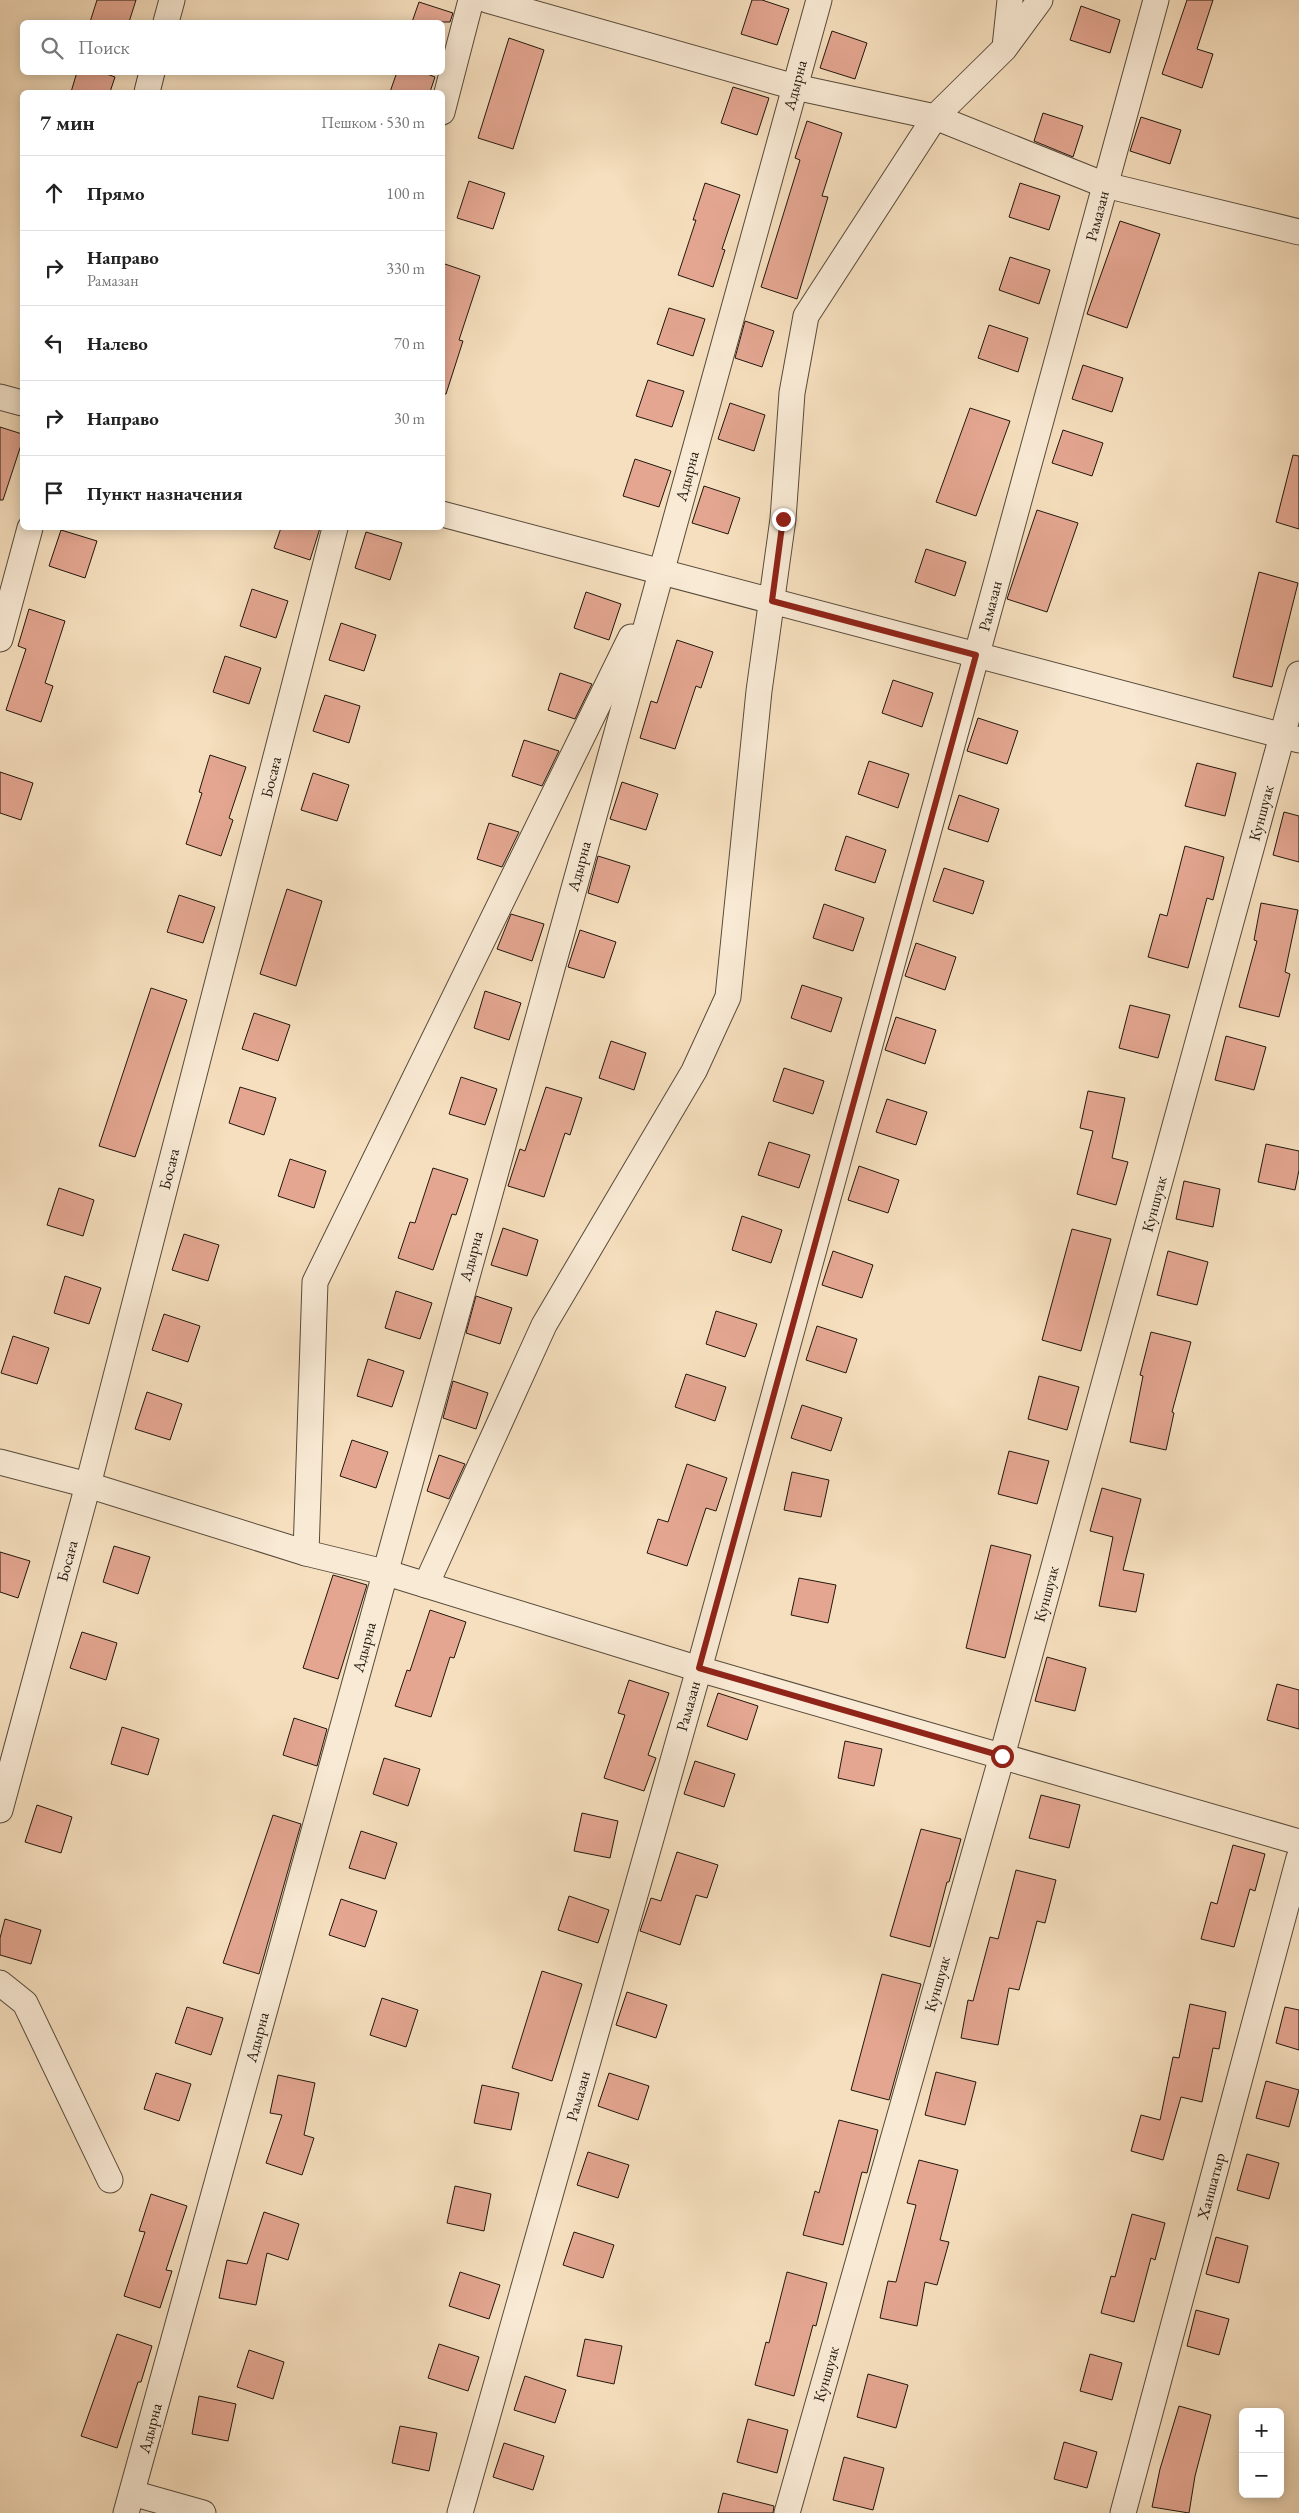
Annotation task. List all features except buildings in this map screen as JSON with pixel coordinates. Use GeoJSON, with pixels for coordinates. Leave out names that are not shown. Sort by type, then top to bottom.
{"type":"FeatureCollection","features":[{"type":"Feature","properties":{"kind":"street"},"geometry":{"type":"LineString","coordinates":[[167,20],[172,0]]}},
{"type":"Feature","properties":{"kind":"street"},"geometry":{"type":"LineString","coordinates":[[445,100],[471,0]]}},
{"type":"Feature","properties":{"kind":"street"},"geometry":{"type":"LineString","coordinates":[[487,0],[795,86],[935,117],[1105,185],[1299,232]]}},
{"type":"Feature","properties":{"kind":"street","name":"Адырна"},"geometry":{"type":"LineString","coordinates":[[129,2503],[384,1572],[819,0]]}},
{"type":"Feature","properties":{"kind":"street"},"geometry":{"type":"LineString","coordinates":[[1004,49],[1010,0]]}},
{"type":"Feature","properties":{"kind":"street"},"geometry":{"type":"LineString","coordinates":[[426,1585],[544,1324],[694,1071],[728,997],[759,691],[783,519],[792,393],[806,316],[935,117],[1004,49],[1040,0]]}},
{"type":"Feature","properties":{"kind":"street","name":"Рамазан"},"geometry":{"type":"LineString","coordinates":[[460,2513],[699,1668],[1156,0]]}},
{"type":"Feature","properties":{"kind":"street"},"geometry":{"type":"LineString","coordinates":[[148,90],[151,75]]}},
{"type":"Feature","properties":{"kind":"street"},"geometry":{"type":"LineString","coordinates":[[0,397],[20,402]]}},
{"type":"Feature","properties":{"kind":"street"},"geometry":{"type":"LineString","coordinates":[[445,515],[660,576],[772,601],[1291,738]]}},
{"type":"Feature","properties":{"kind":"street"},"geometry":{"type":"LineString","coordinates":[[0,639],[29,530]]}},
{"type":"Feature","properties":{"kind":"street","name":"Босаға"},"geometry":{"type":"LineString","coordinates":[[0,1810],[88,1485],[334,530]]}},
{"type":"Feature","properties":{"kind":"street"},"geometry":{"type":"LineString","coordinates":[[306,1553],[314,1282],[660,576]]}},
{"type":"Feature","properties":{"kind":"street","name":"Куншуак"},"geometry":{"type":"LineString","coordinates":[[787,2513],[1291,738],[1299,674]]}},
{"type":"Feature","properties":{"kind":"street"},"geometry":{"type":"LineString","coordinates":[[0,1462],[88,1485],[306,1553],[384,1572],[699,1668],[1299,1842]]}},
{"type":"Feature","properties":{"kind":"street","name":"Ханшатыр"},"geometry":{"type":"LineString","coordinates":[[1123,2513],[1299,1858]]}},
{"type":"Feature","properties":{"kind":"street"},"geometry":{"type":"LineString","coordinates":[[0,1983],[25,2003],[110,2180]]}},
{"type":"Feature","properties":{"kind":"street"},"geometry":{"type":"LineString","coordinates":[[129,2503],[203,2513]]}},
{"type":"Feature","properties":{"kind":"route"},"geometry":{"type":"LineString","coordinates":[[783,519],[772,601],[976,655],[699,1668],[1002,1756]]}}]}
